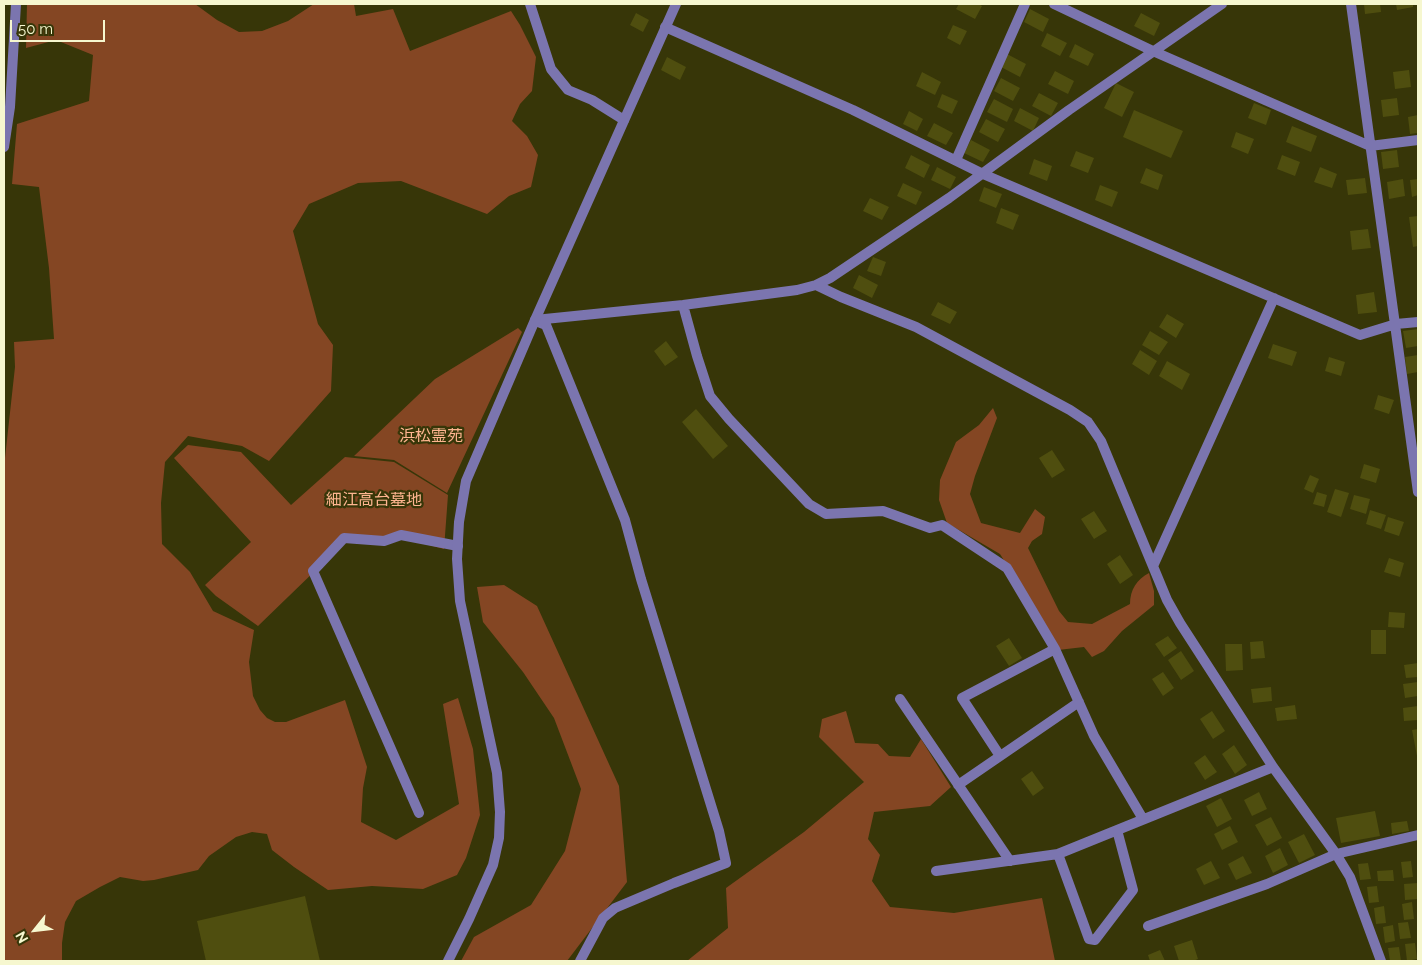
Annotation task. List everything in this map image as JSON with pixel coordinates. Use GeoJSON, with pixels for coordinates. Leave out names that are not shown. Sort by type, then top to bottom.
{"type":"FeatureCollection","features":[{"type":"Feature","properties":{"kind":"street"},"geometry":{"type":"LineString","coordinates":[[4,147],[10,107],[9,52],[16,4]]}},
{"type":"Feature","properties":{"kind":"street"},"geometry":{"type":"LineString","coordinates":[[530,4],[552,69],[568,90],[592,100],[624,120]]}},
{"type":"Feature","properties":{"kind":"street"},"geometry":{"type":"LineString","coordinates":[[448,961],[469,920],[493,865],[499,838],[500,812],[497,773],[460,601],[459,522],[466,481],[535,320],[676,4]]}},
{"type":"Feature","properties":{"kind":"street"},"geometry":{"type":"LineString","coordinates":[[956,160],[1025,4]]}},
{"type":"Feature","properties":{"kind":"street"},"geometry":{"type":"LineString","coordinates":[[1054,4],[1155,52],[1370,146],[1418,140]]}},
{"type":"Feature","properties":{"kind":"street"},"geometry":{"type":"LineString","coordinates":[[535,320],[683,305],[797,290],[816,285],[830,278],[949,198],[1069,110],[1222,4]]}},
{"type":"Feature","properties":{"kind":"street"},"geometry":{"type":"LineString","coordinates":[[1351,4],[1418,492]]}},
{"type":"Feature","properties":{"kind":"street"},"geometry":{"type":"LineString","coordinates":[[665,27],[853,110],[983,174],[1360,335],[1396,324],[1418,322]]}},
{"type":"Feature","properties":{"kind":"street"},"geometry":{"type":"LineString","coordinates":[[816,285],[916,327],[1070,410],[1088,422],[1101,441],[1154,564],[1167,600],[1273,767],[1336,854],[1350,877],[1382,961]]}},
{"type":"Feature","properties":{"kind":"street"},"geometry":{"type":"LineString","coordinates":[[1154,564],[1274,298]]}},
{"type":"Feature","properties":{"kind":"street"},"geometry":{"type":"LineString","coordinates":[[683,305],[710,396],[729,419],[809,504],[826,514],[883,511],[930,528],[942,525],[1007,568],[1055,650],[1094,736],[1143,819]]}},
{"type":"Feature","properties":{"kind":"street"},"geometry":{"type":"LineString","coordinates":[[535,320],[546,325],[626,520],[719,831],[726,863],[614,908],[603,918],[580,961]]}},
{"type":"Feature","properties":{"kind":"street"},"geometry":{"type":"LineString","coordinates":[[419,813],[313,571],[344,538],[384,541],[402,535],[458,546]]}},
{"type":"Feature","properties":{"kind":"street"},"geometry":{"type":"LineString","coordinates":[[1000,756],[962,698],[1055,650]]}},
{"type":"Feature","properties":{"kind":"street"},"geometry":{"type":"LineString","coordinates":[[900,698],[1010,861]]}},
{"type":"Feature","properties":{"kind":"street"},"geometry":{"type":"LineString","coordinates":[[958,785],[1079,702]]}},
{"type":"Feature","properties":{"kind":"street"},"geometry":{"type":"LineString","coordinates":[[936,871],[1058,854],[1273,767]]}},
{"type":"Feature","properties":{"kind":"street"},"geometry":{"type":"LineString","coordinates":[[1058,854],[1089,939],[1095,940],[1133,890],[1117,830]]}},
{"type":"Feature","properties":{"kind":"street"},"geometry":{"type":"LineString","coordinates":[[1148,926],[1267,884],[1336,854],[1418,835]]}},
{"type":"Feature","properties":{"kind":"green space"},"geometry":{"type":"Polygon","coordinates":[[[27,4],[195,4],[217,20],[239,32],[262,31],[288,21],[314,4],[354,4],[356,16],[393,9],[410,51],[511,11],[536,57],[532,91],[520,104],[512,121],[527,136],[538,155],[531,187],[509,196],[487,214],[401,181],[358,183],[309,204],[293,231],[318,324],[333,345],[331,391],[269,461],[242,446],[188,436],[165,462],[161,503],[162,544],[190,572],[213,611],[254,630],[249,662],[253,696],[260,710],[267,718],[275,722],[286,722],[345,700],[367,767],[363,788],[361,822],[396,840],[459,804],[443,704],[458,698],[473,749],[480,815],[466,858],[457,875],[423,889],[372,886],[328,890],[272,850],[267,834],[252,832],[236,837],[209,856],[198,870],[143,881],[120,877],[76,901],[65,922],[62,961],[4,961],[4,467],[15,367],[14,342],[54,339],[49,268],[39,187],[12,184],[17,124],[89,101],[93,55],[56,40],[26,48],[27,4]]]}},
{"type":"Feature","properties":{"kind":"green space","name":"浜松霊苑"},"geometry":{"type":"Polygon","coordinates":[[[518,328],[522,332],[447,493],[394,460],[354,456],[435,379],[518,328]]]}},
{"type":"Feature","properties":{"kind":"green space"},"geometry":{"type":"Polygon","coordinates":[[[993,408],[997,418],[970,494],[981,523],[1020,533],[1035,509],[1045,517],[1042,534],[1032,541],[1028,548],[1059,611],[1068,622],[1092,624],[1130,604],[1131,594],[1135,586],[1141,578],[1149,573],[1154,591],[1154,605],[1122,631],[1104,651],[1092,657],[1084,647],[1058,650],[1043,622],[1000,554],[947,523],[939,500],[940,480],[956,442],[979,425],[993,408]]]}},
{"type":"Feature","properties":{"kind":"green space","name":"細江高台墓地"},"geometry":{"type":"Polygon","coordinates":[[[188,445],[241,452],[291,505],[345,457],[394,462],[448,495],[444,549],[399,537],[350,537],[258,626],[216,596],[205,585],[251,542],[174,458],[188,445]]]}},
{"type":"Feature","properties":{"kind":"green space"},"geometry":{"type":"Polygon","coordinates":[[[504,585],[537,606],[619,786],[627,882],[567,961],[461,961],[474,937],[531,905],[565,851],[581,789],[554,718],[523,672],[483,622],[477,587],[504,585]]]}},
{"type":"Feature","properties":{"kind":"green space"},"geometry":{"type":"Polygon","coordinates":[[[846,711],[855,743],[878,744],[889,756],[910,757],[921,739],[951,787],[930,806],[874,812],[868,839],[880,855],[872,881],[890,907],[954,913],[1042,898],[1055,961],[687,961],[728,928],[726,888],[804,832],[864,782],[819,737],[822,719],[846,711]]]}},
{"type":"Feature","properties":{"kind":"building"},"geometry":{"type":"Polygon","coordinates":[[[959,4],[978,4],[982,6],[975,19],[956,9],[959,4]]]}},
{"type":"Feature","properties":{"kind":"building"},"geometry":{"type":"Polygon","coordinates":[[[1364,4],[1380,4],[1381,12],[1365,14],[1364,4]]]}},
{"type":"Feature","properties":{"kind":"building"},"geometry":{"type":"Polygon","coordinates":[[[1396,4],[1413,4],[1413,7],[1397,10],[1396,4]]]}},
{"type":"Feature","properties":{"kind":"building"},"geometry":{"type":"Polygon","coordinates":[[[1030,9],[1049,19],[1043,32],[1024,22],[1030,9]]]}},
{"type":"Feature","properties":{"kind":"building"},"geometry":{"type":"Polygon","coordinates":[[[636,13],[649,20],[643,32],[630,25],[636,13]]]}},
{"type":"Feature","properties":{"kind":"building"},"geometry":{"type":"Polygon","coordinates":[[[1141,13],[1160,23],[1154,36],[1134,26],[1141,13]]]}},
{"type":"Feature","properties":{"kind":"building"},"geometry":{"type":"Polygon","coordinates":[[[953,25],[967,31],[960,45],[947,38],[953,25]]]}},
{"type":"Feature","properties":{"kind":"building"},"geometry":{"type":"Polygon","coordinates":[[[1047,33],[1067,43],[1060,56],[1041,46],[1047,33]]]}},
{"type":"Feature","properties":{"kind":"building"},"geometry":{"type":"Polygon","coordinates":[[[1075,44],[1094,54],[1088,66],[1069,57],[1075,44]]]}},
{"type":"Feature","properties":{"kind":"building"},"geometry":{"type":"Polygon","coordinates":[[[1007,54],[1026,64],[1020,77],[1001,67],[1007,54]]]}},
{"type":"Feature","properties":{"kind":"building"},"geometry":{"type":"Polygon","coordinates":[[[667,57],[686,67],[680,80],[661,70],[667,57]]]}},
{"type":"Feature","properties":{"kind":"building"},"geometry":{"type":"Polygon","coordinates":[[[1409,70],[1411,87],[1395,89],[1393,72],[1409,70]]]}},
{"type":"Feature","properties":{"kind":"building"},"geometry":{"type":"Polygon","coordinates":[[[1055,71],[1074,81],[1068,94],[1048,84],[1055,71]]]}},
{"type":"Feature","properties":{"kind":"building"},"geometry":{"type":"Polygon","coordinates":[[[922,72],[941,82],[935,95],[916,86],[922,72]]]}},
{"type":"Feature","properties":{"kind":"building"},"geometry":{"type":"Polygon","coordinates":[[[1001,78],[1020,88],[1013,101],[994,91],[1001,78]]]}},
{"type":"Feature","properties":{"kind":"building"},"geometry":{"type":"Polygon","coordinates":[[[1116,83],[1134,92],[1122,117],[1104,108],[1116,83]]]}},
{"type":"Feature","properties":{"kind":"building"},"geometry":{"type":"Polygon","coordinates":[[[1039,93],[1058,103],[1051,116],[1032,106],[1039,93]]]}},
{"type":"Feature","properties":{"kind":"building"},"geometry":{"type":"Polygon","coordinates":[[[942,94],[958,101],[952,114],[937,107],[942,94]]]}},
{"type":"Feature","properties":{"kind":"building"},"geometry":{"type":"Polygon","coordinates":[[[1397,98],[1399,115],[1383,117],[1381,100],[1397,98]]]}},
{"type":"Feature","properties":{"kind":"building"},"geometry":{"type":"Polygon","coordinates":[[[994,99],[1013,109],[1007,122],[987,112],[994,99]]]}},
{"type":"Feature","properties":{"kind":"building"},"geometry":{"type":"Polygon","coordinates":[[[1254,103],[1271,110],[1266,125],[1248,118],[1254,103]]]}},
{"type":"Feature","properties":{"kind":"building"},"geometry":{"type":"Polygon","coordinates":[[[1020,108],[1039,118],[1033,131],[1014,121],[1020,108]]]}},
{"type":"Feature","properties":{"kind":"building"},"geometry":{"type":"Polygon","coordinates":[[[1134,110],[1183,131],[1171,158],[1123,137],[1134,110]]]}},
{"type":"Feature","properties":{"kind":"building"},"geometry":{"type":"Polygon","coordinates":[[[909,111],[923,119],[917,131],[903,124],[909,111]]]}},
{"type":"Feature","properties":{"kind":"building"},"geometry":{"type":"Polygon","coordinates":[[[1418,115],[1418,133],[1410,134],[1408,117],[1418,115]]]}},
{"type":"Feature","properties":{"kind":"building"},"geometry":{"type":"Polygon","coordinates":[[[986,119],[1005,129],[998,142],[979,132],[986,119]]]}},
{"type":"Feature","properties":{"kind":"building"},"geometry":{"type":"Polygon","coordinates":[[[934,123],[953,133],[946,145],[927,136],[934,123]]]}},
{"type":"Feature","properties":{"kind":"building"},"geometry":{"type":"Polygon","coordinates":[[[1292,126],[1317,136],[1311,152],[1286,142],[1292,126]]]}},
{"type":"Feature","properties":{"kind":"building"},"geometry":{"type":"Polygon","coordinates":[[[1236,132],[1254,139],[1248,154],[1231,147],[1236,132]]]}},
{"type":"Feature","properties":{"kind":"building"},"geometry":{"type":"Polygon","coordinates":[[[971,140],[990,150],[983,162],[964,153],[971,140]]]}},
{"type":"Feature","properties":{"kind":"building"},"geometry":{"type":"Polygon","coordinates":[[[1397,150],[1399,167],[1383,169],[1381,152],[1397,150]]]}},
{"type":"Feature","properties":{"kind":"building"},"geometry":{"type":"Polygon","coordinates":[[[1076,151],[1094,158],[1088,173],[1070,166],[1076,151]]]}},
{"type":"Feature","properties":{"kind":"building"},"geometry":{"type":"Polygon","coordinates":[[[911,155],[930,165],[924,178],[905,168],[911,155]]]}},
{"type":"Feature","properties":{"kind":"building"},"geometry":{"type":"Polygon","coordinates":[[[1282,155],[1300,162],[1295,176],[1277,169],[1282,155]]]}},
{"type":"Feature","properties":{"kind":"building"},"geometry":{"type":"Polygon","coordinates":[[[1034,159],[1052,166],[1047,181],[1029,174],[1034,159]]]}},
{"type":"Feature","properties":{"kind":"building"},"geometry":{"type":"Polygon","coordinates":[[[937,167],[956,177],[950,189],[931,180],[937,167]]]}},
{"type":"Feature","properties":{"kind":"building"},"geometry":{"type":"Polygon","coordinates":[[[1320,167],[1337,174],[1332,188],[1314,182],[1320,167]]]}},
{"type":"Feature","properties":{"kind":"building"},"geometry":{"type":"Polygon","coordinates":[[[1146,168],[1163,175],[1158,190],[1140,183],[1146,168]]]}},
{"type":"Feature","properties":{"kind":"building"},"geometry":{"type":"Polygon","coordinates":[[[1365,178],[1367,193],[1348,195],[1346,180],[1365,178]]]}},
{"type":"Feature","properties":{"kind":"building"},"geometry":{"type":"Polygon","coordinates":[[[1403,179],[1405,196],[1389,199],[1387,182],[1403,179]]]}},
{"type":"Feature","properties":{"kind":"building"},"geometry":{"type":"Polygon","coordinates":[[[1418,179],[1418,195],[1412,197],[1410,180],[1418,179]]]}},
{"type":"Feature","properties":{"kind":"building"},"geometry":{"type":"Polygon","coordinates":[[[903,183],[922,192],[916,205],[897,196],[903,183]]]}},
{"type":"Feature","properties":{"kind":"building"},"geometry":{"type":"Polygon","coordinates":[[[1100,185],[1118,192],[1112,207],[1095,200],[1100,185]]]}},
{"type":"Feature","properties":{"kind":"building"},"geometry":{"type":"Polygon","coordinates":[[[984,187],[1002,194],[996,208],[979,201],[984,187]]]}},
{"type":"Feature","properties":{"kind":"building"},"geometry":{"type":"Polygon","coordinates":[[[870,198],[889,207],[882,220],[863,211],[870,198]]]}},
{"type":"Feature","properties":{"kind":"building"},"geometry":{"type":"Polygon","coordinates":[[[1001,208],[1019,215],[1013,230],[996,223],[1001,208]]]}},
{"type":"Feature","properties":{"kind":"building"},"geometry":{"type":"Polygon","coordinates":[[[1418,216],[1418,246],[1413,247],[1409,217],[1418,216]]]}},
{"type":"Feature","properties":{"kind":"building"},"geometry":{"type":"Polygon","coordinates":[[[1368,229],[1371,248],[1352,250],[1350,231],[1368,229]]]}},
{"type":"Feature","properties":{"kind":"building"},"geometry":{"type":"Polygon","coordinates":[[[873,257],[886,262],[881,276],[867,271],[873,257]]]}},
{"type":"Feature","properties":{"kind":"building"},"geometry":{"type":"Polygon","coordinates":[[[859,275],[878,285],[872,298],[853,288],[859,275]]]}},
{"type":"Feature","properties":{"kind":"building"},"geometry":{"type":"Polygon","coordinates":[[[1374,292],[1377,312],[1358,314],[1356,295],[1374,292]]]}},
{"type":"Feature","properties":{"kind":"building"},"geometry":{"type":"Polygon","coordinates":[[[938,302],[957,312],[950,324],[931,315],[938,302]]]}},
{"type":"Feature","properties":{"kind":"building"},"geometry":{"type":"Polygon","coordinates":[[[1167,314],[1184,324],[1176,338],[1159,327],[1167,314]]]}},
{"type":"Feature","properties":{"kind":"building"},"geometry":{"type":"Polygon","coordinates":[[[1418,329],[1418,346],[1406,348],[1403,331],[1418,329]]]}},
{"type":"Feature","properties":{"kind":"building"},"geometry":{"type":"Polygon","coordinates":[[[1150,331],[1168,342],[1159,355],[1142,345],[1150,331]]]}},
{"type":"Feature","properties":{"kind":"building"},"geometry":{"type":"Polygon","coordinates":[[[666,341],[678,357],[665,366],[654,351],[666,341]]]}},
{"type":"Feature","properties":{"kind":"building"},"geometry":{"type":"Polygon","coordinates":[[[1273,344],[1297,352],[1292,366],[1268,358],[1273,344]]]}},
{"type":"Feature","properties":{"kind":"building"},"geometry":{"type":"Polygon","coordinates":[[[1140,350],[1157,361],[1149,375],[1132,364],[1140,350]]]}},
{"type":"Feature","properties":{"kind":"building"},"geometry":{"type":"Polygon","coordinates":[[[1418,355],[1418,372],[1407,374],[1405,357],[1418,355]]]}},
{"type":"Feature","properties":{"kind":"building"},"geometry":{"type":"Polygon","coordinates":[[[1329,357],[1345,362],[1341,376],[1325,371],[1329,357]]]}},
{"type":"Feature","properties":{"kind":"building"},"geometry":{"type":"Polygon","coordinates":[[[1167,361],[1190,374],[1182,390],[1159,376],[1167,361]]]}},
{"type":"Feature","properties":{"kind":"building"},"geometry":{"type":"Polygon","coordinates":[[[1378,395],[1394,400],[1389,414],[1374,409],[1378,395]]]}},
{"type":"Feature","properties":{"kind":"building"},"geometry":{"type":"Polygon","coordinates":[[[696,409],[728,446],[713,459],[682,422],[696,409]]]}},
{"type":"Feature","properties":{"kind":"building"},"geometry":{"type":"Polygon","coordinates":[[[1052,450],[1065,470],[1052,478],[1039,458],[1052,450]]]}},
{"type":"Feature","properties":{"kind":"building"},"geometry":{"type":"Polygon","coordinates":[[[1364,464],[1380,469],[1376,483],[1360,478],[1364,464]]]}},
{"type":"Feature","properties":{"kind":"building"},"geometry":{"type":"Polygon","coordinates":[[[1310,475],[1319,479],[1313,493],[1304,489],[1310,475]]]}},
{"type":"Feature","properties":{"kind":"building"},"geometry":{"type":"Polygon","coordinates":[[[1335,489],[1349,493],[1341,517],[1327,512],[1335,489]]]}},
{"type":"Feature","properties":{"kind":"building"},"geometry":{"type":"Polygon","coordinates":[[[1317,492],[1327,495],[1324,507],[1313,504],[1317,492]]]}},
{"type":"Feature","properties":{"kind":"building"},"geometry":{"type":"Polygon","coordinates":[[[1354,495],[1370,499],[1366,514],[1350,509],[1354,495]]]}},
{"type":"Feature","properties":{"kind":"building"},"geometry":{"type":"Polygon","coordinates":[[[1370,510],[1386,515],[1381,529],[1366,524],[1370,510]]]}},
{"type":"Feature","properties":{"kind":"building"},"geometry":{"type":"Polygon","coordinates":[[[1094,511],[1107,531],[1094,539],[1081,519],[1094,511]]]}},
{"type":"Feature","properties":{"kind":"building"},"geometry":{"type":"Polygon","coordinates":[[[1388,517],[1404,522],[1399,536],[1384,531],[1388,517]]]}},
{"type":"Feature","properties":{"kind":"building"},"geometry":{"type":"Polygon","coordinates":[[[1120,555],[1133,575],[1120,584],[1107,564],[1120,555]]]}},
{"type":"Feature","properties":{"kind":"building"},"geometry":{"type":"Polygon","coordinates":[[[1389,558],[1404,563],[1400,577],[1384,572],[1389,558]]]}},
{"type":"Feature","properties":{"kind":"building"},"geometry":{"type":"Polygon","coordinates":[[[1389,612],[1405,613],[1404,628],[1388,627],[1389,612]]]}},
{"type":"Feature","properties":{"kind":"building"},"geometry":{"type":"Polygon","coordinates":[[[1371,630],[1386,630],[1386,654],[1371,654],[1371,630]]]}},
{"type":"Feature","properties":{"kind":"building"},"geometry":{"type":"Polygon","coordinates":[[[1168,636],[1177,648],[1164,657],[1155,644],[1168,636]]]}},
{"type":"Feature","properties":{"kind":"building"},"geometry":{"type":"Polygon","coordinates":[[[1009,638],[1022,658],[1009,666],[996,646],[1009,638]]]}},
{"type":"Feature","properties":{"kind":"building"},"geometry":{"type":"Polygon","coordinates":[[[1263,641],[1265,658],[1251,659],[1250,642],[1263,641]]]}},
{"type":"Feature","properties":{"kind":"building"},"geometry":{"type":"Polygon","coordinates":[[[1225,644],[1242,644],[1243,670],[1226,671],[1225,644]]]}},
{"type":"Feature","properties":{"kind":"building"},"geometry":{"type":"Polygon","coordinates":[[[1181,651],[1194,671],[1181,680],[1168,660],[1181,651]]]}},
{"type":"Feature","properties":{"kind":"building"},"geometry":{"type":"Polygon","coordinates":[[[1418,663],[1418,677],[1406,678],[1404,665],[1418,663]]]}},
{"type":"Feature","properties":{"kind":"building"},"geometry":{"type":"Polygon","coordinates":[[[1163,672],[1174,688],[1163,696],[1152,679],[1163,672]]]}},
{"type":"Feature","properties":{"kind":"building"},"geometry":{"type":"Polygon","coordinates":[[[1418,682],[1418,696],[1405,698],[1403,684],[1418,682]]]}},
{"type":"Feature","properties":{"kind":"building"},"geometry":{"type":"Polygon","coordinates":[[[1271,687],[1272,701],[1253,703],[1251,689],[1271,687]]]}},
{"type":"Feature","properties":{"kind":"building"},"geometry":{"type":"Polygon","coordinates":[[[1295,705],[1297,719],[1277,721],[1275,708],[1295,705]]]}},
{"type":"Feature","properties":{"kind":"building"},"geometry":{"type":"Polygon","coordinates":[[[1418,706],[1418,720],[1404,721],[1403,708],[1418,706]]]}},
{"type":"Feature","properties":{"kind":"building"},"geometry":{"type":"Polygon","coordinates":[[[1212,711],[1225,731],[1213,739],[1200,719],[1212,711]]]}},
{"type":"Feature","properties":{"kind":"building"},"geometry":{"type":"Polygon","coordinates":[[[1418,729],[1418,756],[1417,756],[1412,730],[1418,729]]]}},
{"type":"Feature","properties":{"kind":"building"},"geometry":{"type":"Polygon","coordinates":[[[1234,745],[1247,765],[1235,774],[1222,754],[1234,745]]]}},
{"type":"Feature","properties":{"kind":"building"},"geometry":{"type":"Polygon","coordinates":[[[1205,755],[1217,772],[1205,780],[1194,763],[1205,755]]]}},
{"type":"Feature","properties":{"kind":"building"},"geometry":{"type":"Polygon","coordinates":[[[1032,771],[1044,788],[1033,796],[1021,779],[1032,771]]]}},
{"type":"Feature","properties":{"kind":"building"},"geometry":{"type":"Polygon","coordinates":[[[1259,792],[1267,809],[1252,816],[1244,800],[1259,792]]]}},
{"type":"Feature","properties":{"kind":"building"},"geometry":{"type":"Polygon","coordinates":[[[1221,798],[1232,819],[1217,827],[1206,806],[1221,798]]]}},
{"type":"Feature","properties":{"kind":"building"},"geometry":{"type":"Polygon","coordinates":[[[1375,811],[1380,836],[1341,843],[1336,818],[1375,811]]]}},
{"type":"Feature","properties":{"kind":"building"},"geometry":{"type":"Polygon","coordinates":[[[1271,817],[1282,838],[1267,846],[1255,825],[1271,817]]]}},
{"type":"Feature","properties":{"kind":"building"},"geometry":{"type":"Polygon","coordinates":[[[1407,821],[1409,831],[1392,834],[1391,823],[1407,821]]]}},
{"type":"Feature","properties":{"kind":"building"},"geometry":{"type":"Polygon","coordinates":[[[1230,826],[1238,842],[1222,850],[1214,834],[1230,826]]]}},
{"type":"Feature","properties":{"kind":"building"},"geometry":{"type":"Polygon","coordinates":[[[1304,834],[1315,855],[1299,863],[1288,842],[1304,834]]]}},
{"type":"Feature","properties":{"kind":"building"},"geometry":{"type":"Polygon","coordinates":[[[1280,848],[1288,865],[1273,873],[1265,856],[1280,848]]]}},
{"type":"Feature","properties":{"kind":"building"},"geometry":{"type":"Polygon","coordinates":[[[1243,856],[1252,873],[1236,880],[1228,864],[1243,856]]]}},
{"type":"Feature","properties":{"kind":"building"},"geometry":{"type":"Polygon","coordinates":[[[1211,861],[1220,878],[1204,885],[1196,869],[1211,861]]]}},
{"type":"Feature","properties":{"kind":"building"},"geometry":{"type":"Polygon","coordinates":[[[1411,861],[1413,877],[1403,878],[1401,862],[1411,861]]]}},
{"type":"Feature","properties":{"kind":"building"},"geometry":{"type":"Polygon","coordinates":[[[1368,863],[1371,879],[1360,880],[1358,864],[1368,863]]]}},
{"type":"Feature","properties":{"kind":"building"},"geometry":{"type":"Polygon","coordinates":[[[1393,870],[1394,881],[1378,881],[1377,871],[1393,870]]]}},
{"type":"Feature","properties":{"kind":"building"},"geometry":{"type":"Polygon","coordinates":[[[1418,883],[1418,899],[1405,900],[1404,884],[1418,883]]]}},
{"type":"Feature","properties":{"kind":"building"},"geometry":{"type":"Polygon","coordinates":[[[1377,886],[1379,902],[1369,903],[1367,887],[1377,886]]]}},
{"type":"Feature","properties":{"kind":"building"},"geometry":{"type":"Polygon","coordinates":[[[305,896],[320,961],[206,961],[197,921],[305,896]]]}},
{"type":"Feature","properties":{"kind":"building"},"geometry":{"type":"Polygon","coordinates":[[[1412,902],[1414,919],[1404,920],[1402,904],[1412,902]]]}},
{"type":"Feature","properties":{"kind":"building"},"geometry":{"type":"Polygon","coordinates":[[[1384,906],[1386,923],[1376,924],[1374,908],[1384,906]]]}},
{"type":"Feature","properties":{"kind":"building"},"geometry":{"type":"Polygon","coordinates":[[[1408,922],[1411,938],[1400,939],[1398,923],[1408,922]]]}},
{"type":"Feature","properties":{"kind":"building"},"geometry":{"type":"Polygon","coordinates":[[[1393,925],[1395,941],[1385,943],[1383,927],[1393,925]]]}},
{"type":"Feature","properties":{"kind":"building"},"geometry":{"type":"Polygon","coordinates":[[[1192,940],[1198,959],[1179,961],[1174,946],[1192,940]]]}},
{"type":"Feature","properties":{"kind":"building"},"geometry":{"type":"Polygon","coordinates":[[[1415,943],[1417,959],[1407,961],[1405,944],[1415,943]]]}},
{"type":"Feature","properties":{"kind":"building"},"geometry":{"type":"Polygon","coordinates":[[[1399,947],[1401,961],[1390,961],[1388,948],[1399,947]]]}},
{"type":"Feature","properties":{"kind":"building"},"geometry":{"type":"Polygon","coordinates":[[[1160,950],[1165,961],[1150,961],[1148,955],[1160,950]]]}}]}
